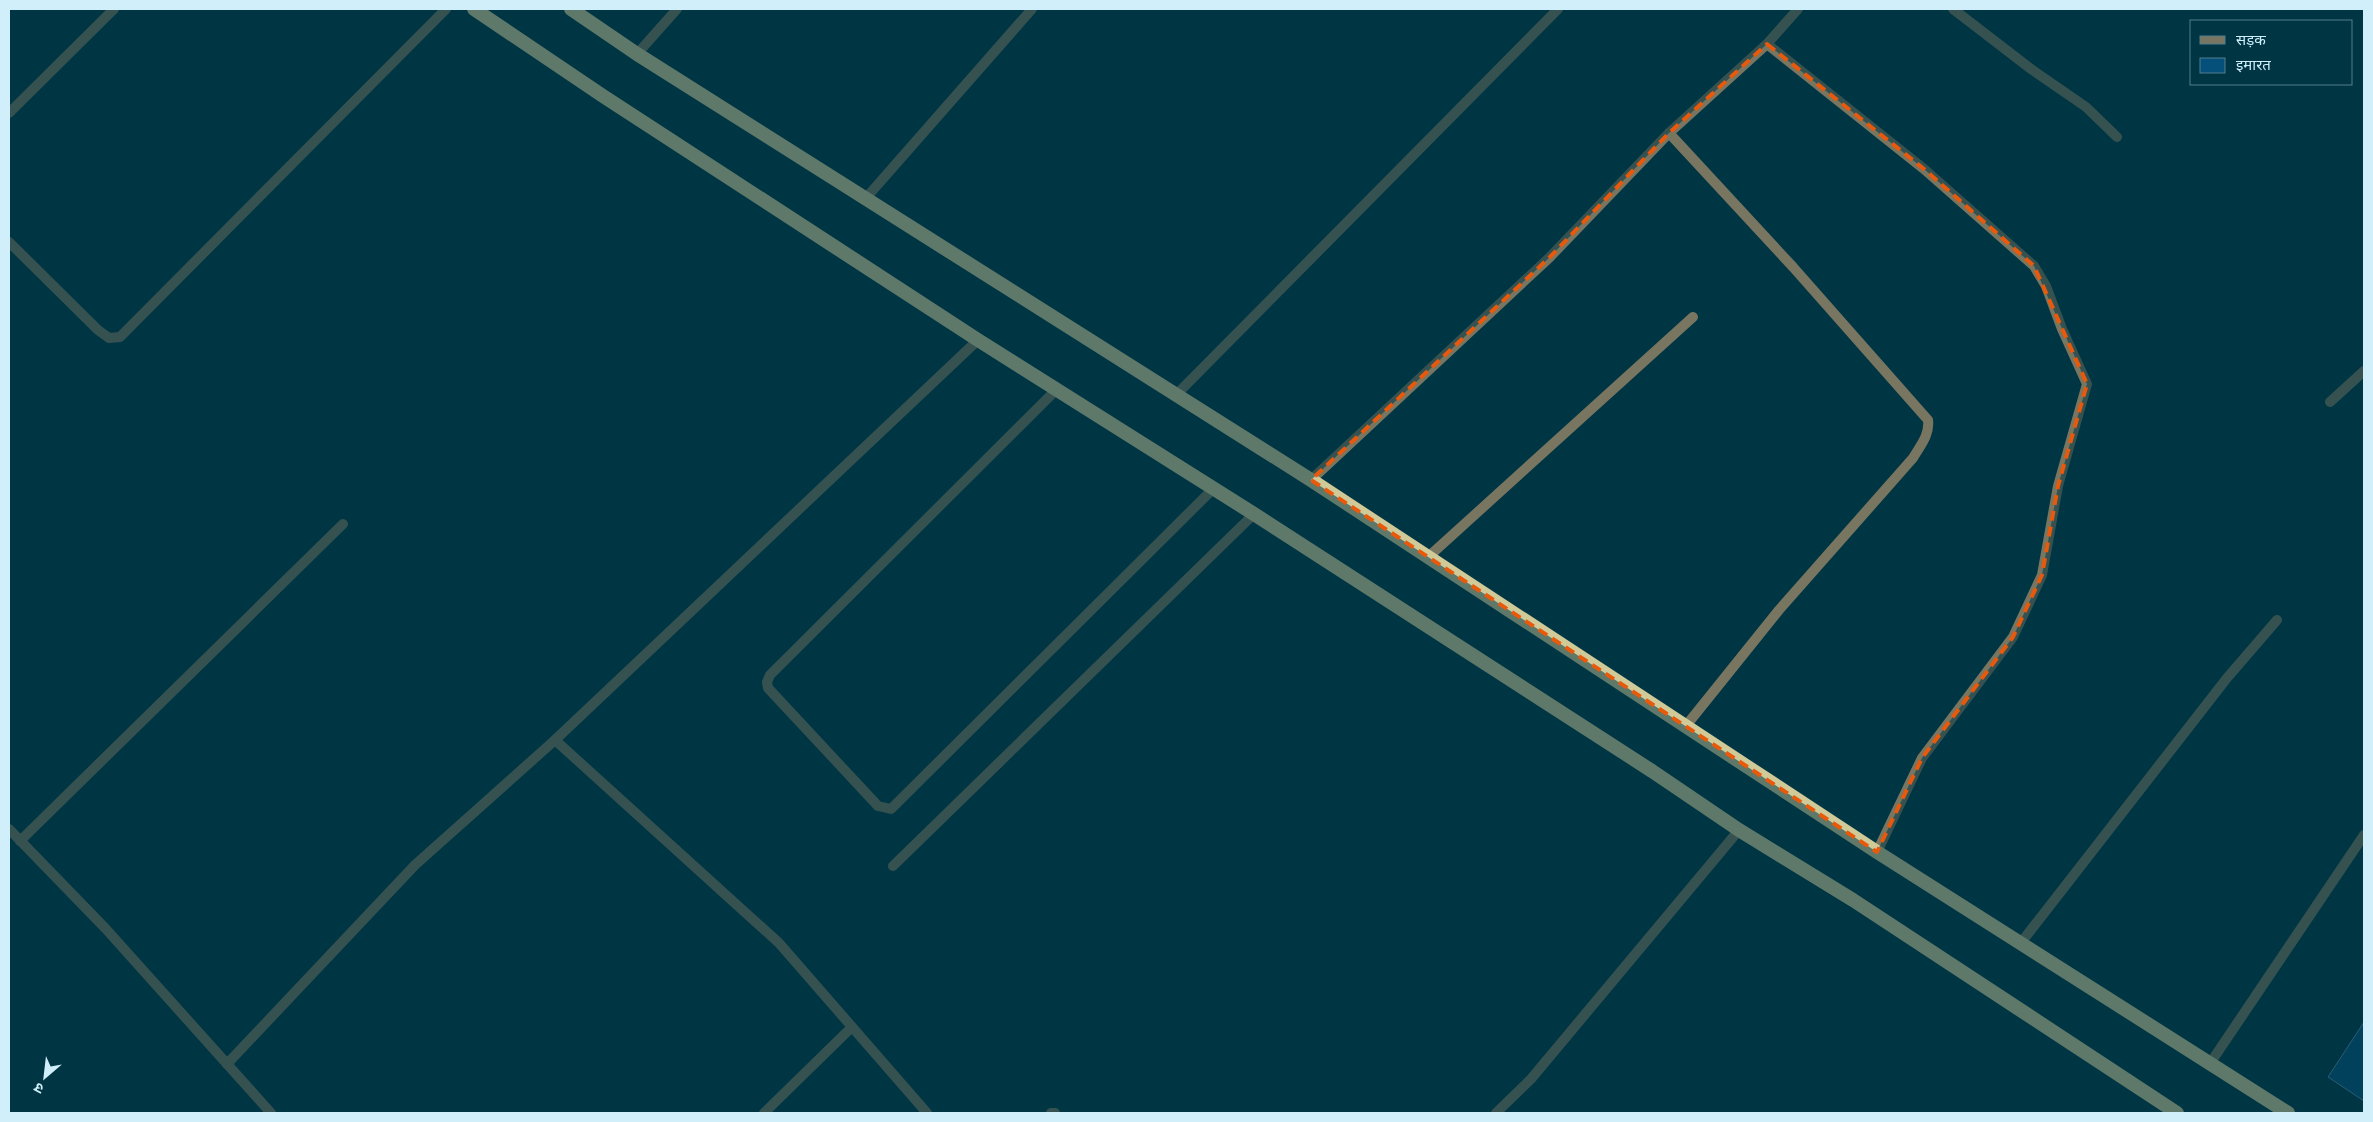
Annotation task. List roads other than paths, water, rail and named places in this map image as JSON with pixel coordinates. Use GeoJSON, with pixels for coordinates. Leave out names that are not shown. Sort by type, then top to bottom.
{"type":"FeatureCollection","features":[{"type":"Feature","properties":{"kind":"highway"},"geometry":{"type":"LineString","coordinates":[[474,9],[612,102],[978,340],[1254,514],[1652,771],[1739,830],[1853,900],[2177,1113]]}},
{"type":"Feature","properties":{"kind":"highway"},"geometry":{"type":"LineString","coordinates":[[571,9],[637,54],[1175,396],[1311,480],[1877,852],[2288,1113]]}},
{"type":"Feature","properties":{"kind":"street"},"geometry":{"type":"LineString","coordinates":[[9,113],[114,9]]}},
{"type":"Feature","properties":{"kind":"street"},"geometry":{"type":"LineString","coordinates":[[9,242],[98,330],[109,338],[120,337],[446,9]]}},
{"type":"Feature","properties":{"kind":"street"},"geometry":{"type":"LineString","coordinates":[[637,54],[677,9]]}},
{"type":"Feature","properties":{"kind":"street"},"geometry":{"type":"LineString","coordinates":[[866,198],[1032,9]]}},
{"type":"Feature","properties":{"kind":"street"},"geometry":{"type":"LineString","coordinates":[[1175,396],[1558,9]]}},
{"type":"Feature","properties":{"kind":"street"},"geometry":{"type":"LineString","coordinates":[[1311,480],[1550,258],[1669,133],[1767,44],[1798,9]]}},
{"type":"Feature","properties":{"kind":"street"},"geometry":{"type":"LineString","coordinates":[[1953,9],[2086,107],[2117,137]]}},
{"type":"Feature","properties":{"kind":"street"},"geometry":{"type":"LineString","coordinates":[[1767,44],[1924,168],[2034,266],[2046,286],[2062,329],[2087,384],[2058,486],[2042,575],[2013,637],[1922,758],[1877,852]]}},
{"type":"Feature","properties":{"kind":"street"},"geometry":{"type":"LineString","coordinates":[[1669,133],[1916,405],[1928,420],[1929,426],[1926,436],[1912,458],[1779,610],[1685,727]]}},
{"type":"Feature","properties":{"kind":"street"},"geometry":{"type":"LineString","coordinates":[[1427,558],[1693,317]]}},
{"type":"Feature","properties":{"kind":"street"},"geometry":{"type":"LineString","coordinates":[[228,1064],[415,865],[555,740],[978,340]]}},
{"type":"Feature","properties":{"kind":"street"},"geometry":{"type":"LineString","coordinates":[[2330,402],[2364,371]]}},
{"type":"Feature","properties":{"kind":"street"},"geometry":{"type":"LineString","coordinates":[[1056,390],[770,674],[767,682],[768,688],[878,806],[891,809],[1213,489]]}},
{"type":"Feature","properties":{"kind":"street"},"geometry":{"type":"LineString","coordinates":[[893,866],[1254,514]]}},
{"type":"Feature","properties":{"kind":"street"},"geometry":{"type":"LineString","coordinates":[[20,841],[343,524]]}},
{"type":"Feature","properties":{"kind":"street"},"geometry":{"type":"LineString","coordinates":[[2020,944],[2227,678],[2277,620]]}},
{"type":"Feature","properties":{"kind":"street"},"geometry":{"type":"LineString","coordinates":[[555,740],[779,943],[927,1113]]}},
{"type":"Feature","properties":{"kind":"street"},"geometry":{"type":"LineString","coordinates":[[9,829],[106,928],[271,1113]]}},
{"type":"Feature","properties":{"kind":"street"},"geometry":{"type":"LineString","coordinates":[[1496,1113],[1531,1079],[1739,830]]}},
{"type":"Feature","properties":{"kind":"street"},"geometry":{"type":"LineString","coordinates":[[2209,1064],[2364,835]]}},
{"type":"Feature","properties":{"kind":"street"},"geometry":{"type":"LineString","coordinates":[[764,1113],[852,1027]]}}]}
